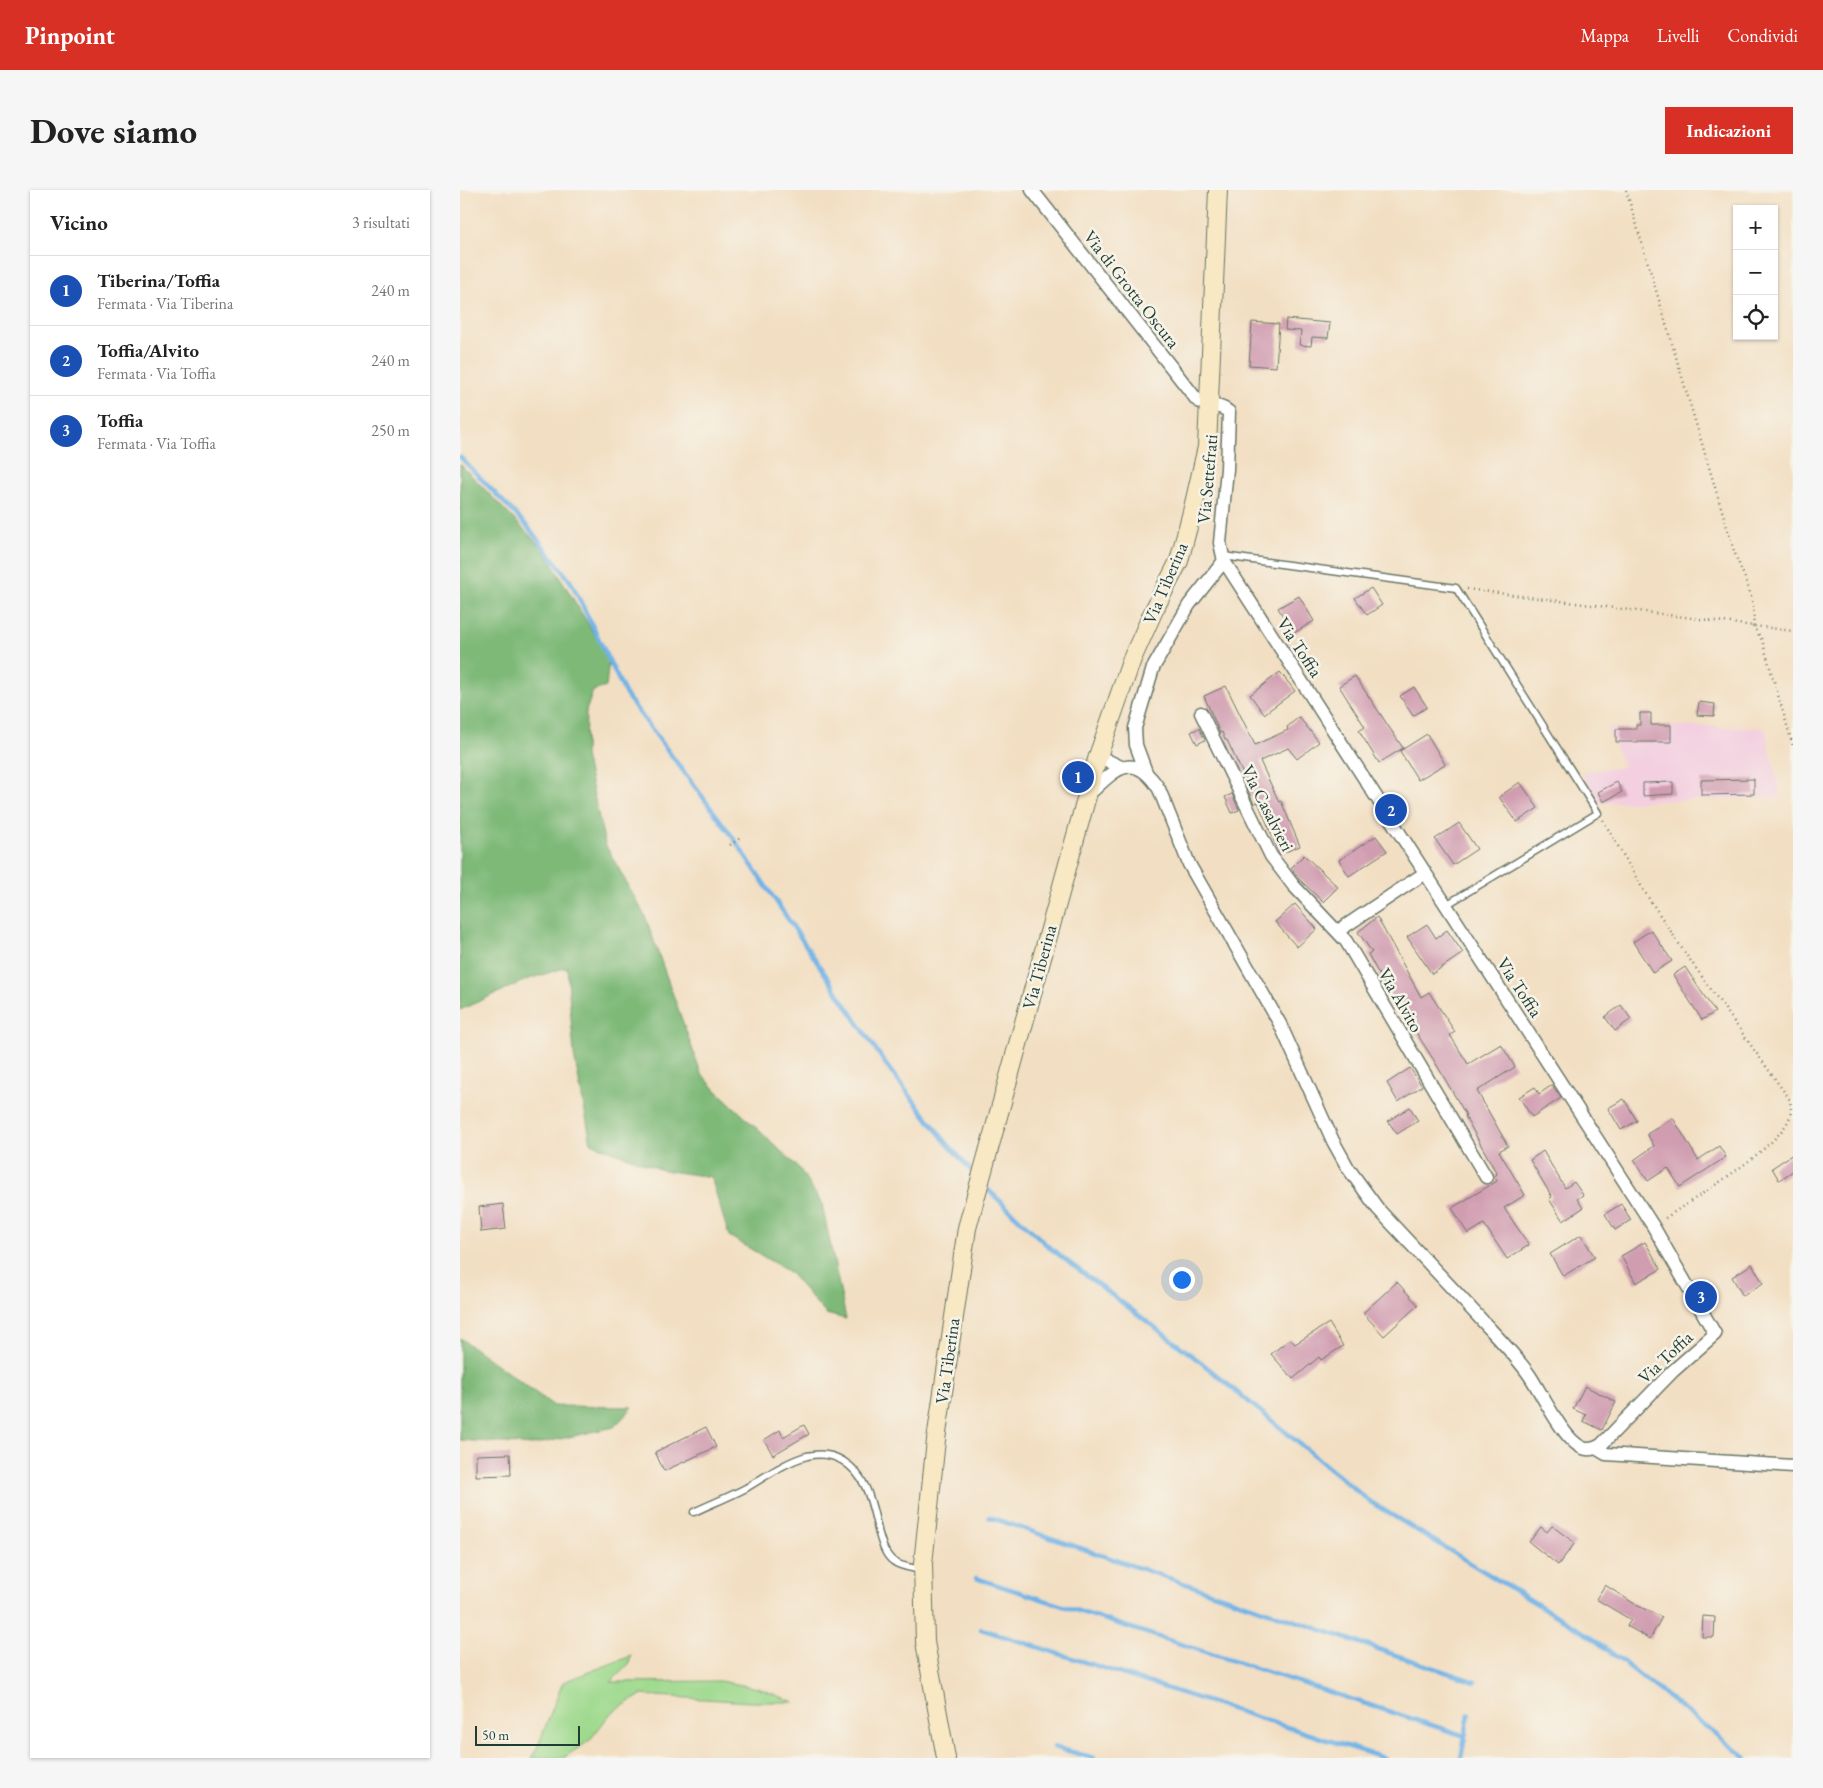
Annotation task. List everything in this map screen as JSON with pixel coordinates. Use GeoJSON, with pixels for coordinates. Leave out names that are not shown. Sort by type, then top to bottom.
{"type":"FeatureCollection","features":[{"type":"Feature","properties":{"kind":"main road","name":"Via Tiberina"},"geometry":{"type":"LineString","coordinates":[[946,1758],[926,1642],[923,1570],[936,1440],[961,1263],[975,1195],[989,1152],[1098,756],[1132,659],[1179,560],[1194,508],[1207,447],[1218,190]]}},
{"type":"Feature","properties":{"kind":"street","name":"Via di Grotta Oscura"},"geometry":{"type":"LineString","coordinates":[[1032,190],[1197,400],[1208,406]]}},
{"type":"Feature","properties":{"kind":"street","name":"Via Settefrati"},"geometry":{"type":"LineString","coordinates":[[1208,406],[1222,407],[1229,412],[1230,417],[1220,543],[1223,558]]}},
{"type":"Feature","properties":{"kind":"street"},"geometry":{"type":"LineString","coordinates":[[1223,558],[1189,605],[1153,668],[1135,724],[1136,746],[1146,772],[1159,789],[1189,864],[1280,1024],[1333,1141],[1348,1168],[1378,1209],[1519,1361],[1572,1441],[1582,1448],[1588,1450],[1596,1448],[1606,1454],[1793,1466]]}},
{"type":"Feature","properties":{"kind":"street","name":"Via Toffia"},"geometry":{"type":"LineString","coordinates":[[1223,558],[1653,1226],[1715,1334],[1673,1371],[1608,1439],[1596,1448]]}},
{"type":"Feature","properties":{"kind":"street","name":"Via Casalvieri"},"geometry":{"type":"LineString","coordinates":[[1201,713],[1271,856],[1294,885],[1338,931]]}},
{"type":"Feature","properties":{"kind":"street"},"geometry":{"type":"LineString","coordinates":[[1098,756],[1121,767]]}},
{"type":"Feature","properties":{"kind":"street"},"geometry":{"type":"LineString","coordinates":[[1086,797],[1121,767],[1131,766],[1146,772]]}},
{"type":"Feature","properties":{"kind":"street"},"geometry":{"type":"LineString","coordinates":[[1338,931],[1426,873]]}},
{"type":"Feature","properties":{"kind":"street","name":"Via Alvito"},"geometry":{"type":"LineString","coordinates":[[1338,931],[1353,952],[1486,1177]]}},
{"type":"Feature","properties":{"kind":"lane"},"geometry":{"type":"LineString","coordinates":[[1223,558],[1456,588],[1598,813],[1446,905]]}},
{"type":"Feature","properties":{"kind":"lane"},"geometry":{"type":"LineString","coordinates":[[694,1512],[744,1489],[800,1458],[815,1454],[831,1456],[853,1468],[864,1482],[881,1542],[888,1556],[893,1562],[900,1565],[923,1570]]}},
{"type":"Feature","properties":{"kind":"path"},"geometry":{"type":"LineString","coordinates":[[1626,190],[1735,554],[1754,604],[1753,626],[1762,640],[1793,746]]}},
{"type":"Feature","properties":{"kind":"path"},"geometry":{"type":"LineString","coordinates":[[1456,588],[1793,632]]}},
{"type":"Feature","properties":{"kind":"path"},"geometry":{"type":"LineString","coordinates":[[1598,813],[1649,899],[1685,953],[1790,1100],[1791,1112],[1782,1131],[1755,1156],[1653,1226]]}},
{"type":"Feature","properties":{"kind":"path"},"geometry":{"type":"LineString","coordinates":[[730,845],[742,837]]}},
{"type":"Feature","properties":{"kind":"shaded area"},"geometry":{"type":"Polygon","coordinates":[[[1636,725],[1765,728],[1781,797],[1600,803],[1581,772],[1624,767],[1607,728],[1635,729],[1636,725]]]}},
{"type":"Feature","properties":{"kind":"green space"},"geometry":{"type":"Polygon","coordinates":[[[460,464],[544,550],[609,659],[606,687],[593,691],[586,711],[585,756],[605,844],[645,916],[701,1073],[716,1090],[799,1168],[822,1204],[846,1319],[826,1314],[789,1272],[729,1236],[711,1177],[662,1170],[591,1143],[574,1055],[567,967],[526,980],[460,1010],[460,464]]]}},
{"type":"Feature","properties":{"kind":"green space"},"geometry":{"type":"Polygon","coordinates":[[[460,1338],[554,1406],[633,1407],[614,1427],[533,1445],[460,1440],[460,1338]]]}},
{"type":"Feature","properties":{"kind":"green space"},"geometry":{"type":"Polygon","coordinates":[[[631,1656],[629,1664],[611,1682],[720,1681],[758,1688],[794,1702],[751,1702],[641,1695],[611,1713],[589,1741],[563,1758],[531,1758],[537,1748],[563,1682],[631,1656]]]}},
{"type":"Feature","properties":{"kind":"building"},"geometry":{"type":"Polygon","coordinates":[[[1286,319],[1330,323],[1328,338],[1312,337],[1311,346],[1299,345],[1301,331],[1285,330],[1286,319]]]}},
{"type":"Feature","properties":{"kind":"building"},"geometry":{"type":"Polygon","coordinates":[[[1252,322],[1279,324],[1276,367],[1249,365],[1252,322]]]}},
{"type":"Feature","properties":{"kind":"building"},"geometry":{"type":"Polygon","coordinates":[[[1371,588],[1382,605],[1367,615],[1355,598],[1371,588]]]}},
{"type":"Feature","properties":{"kind":"building"},"geometry":{"type":"Polygon","coordinates":[[[1299,596],[1314,621],[1294,633],[1278,608],[1299,596]]]}},
{"type":"Feature","properties":{"kind":"building"},"geometry":{"type":"Polygon","coordinates":[[[1280,672],[1295,691],[1264,714],[1250,695],[1280,672]]]}},
{"type":"Feature","properties":{"kind":"building"},"geometry":{"type":"Polygon","coordinates":[[[1355,676],[1403,748],[1379,763],[1359,731],[1365,727],[1339,686],[1355,676]]]}},
{"type":"Feature","properties":{"kind":"building"},"geometry":{"type":"Polygon","coordinates":[[[1226,686],[1255,745],[1288,730],[1287,727],[1299,717],[1319,742],[1297,759],[1288,748],[1260,761],[1279,802],[1281,801],[1300,846],[1280,854],[1258,802],[1254,804],[1247,788],[1249,787],[1227,740],[1225,740],[1222,732],[1220,733],[1204,696],[1226,686]]]}},
{"type":"Feature","properties":{"kind":"building"},"geometry":{"type":"Polygon","coordinates":[[[1414,687],[1427,707],[1413,716],[1400,696],[1414,687]]]}},
{"type":"Feature","properties":{"kind":"building"},"geometry":{"type":"Polygon","coordinates":[[[1699,702],[1715,704],[1714,716],[1697,715],[1699,702]]]}},
{"type":"Feature","properties":{"kind":"building"},"geometry":{"type":"Polygon","coordinates":[[[1640,713],[1651,713],[1651,725],[1671,725],[1671,742],[1616,742],[1616,729],[1636,729],[1636,725],[1640,725],[1640,713]]]}},
{"type":"Feature","properties":{"kind":"building"},"geometry":{"type":"Polygon","coordinates":[[[1199,728],[1205,740],[1197,744],[1191,732],[1199,728]]]}},
{"type":"Feature","properties":{"kind":"building"},"geometry":{"type":"Polygon","coordinates":[[[1427,734],[1445,764],[1418,780],[1400,751],[1427,734]]]}},
{"type":"Feature","properties":{"kind":"building"},"geometry":{"type":"Polygon","coordinates":[[[1754,779],[1754,794],[1701,795],[1701,780],[1754,779]]]}},
{"type":"Feature","properties":{"kind":"building"},"geometry":{"type":"Polygon","coordinates":[[[1520,782],[1538,808],[1517,822],[1499,797],[1520,782]]]}},
{"type":"Feature","properties":{"kind":"building"},"geometry":{"type":"Polygon","coordinates":[[[1617,782],[1622,792],[1603,802],[1598,792],[1617,782]]]}},
{"type":"Feature","properties":{"kind":"building"},"geometry":{"type":"Polygon","coordinates":[[[1673,782],[1673,794],[1643,796],[1643,783],[1673,782]]]}},
{"type":"Feature","properties":{"kind":"building"},"geometry":{"type":"Polygon","coordinates":[[[1232,794],[1239,810],[1232,813],[1225,797],[1232,794]]]}},
{"type":"Feature","properties":{"kind":"building"},"geometry":{"type":"Polygon","coordinates":[[[1459,823],[1477,849],[1453,865],[1435,839],[1459,823]]]}},
{"type":"Feature","properties":{"kind":"building"},"geometry":{"type":"Polygon","coordinates":[[[1376,836],[1387,851],[1349,876],[1339,860],[1376,836]]]}},
{"type":"Feature","properties":{"kind":"building"},"geometry":{"type":"Polygon","coordinates":[[[1304,855],[1338,887],[1323,902],[1299,879],[1291,868],[1304,855]]]}},
{"type":"Feature","properties":{"kind":"building"},"geometry":{"type":"Polygon","coordinates":[[[1295,904],[1317,929],[1297,947],[1275,922],[1295,904]]]}},
{"type":"Feature","properties":{"kind":"building"},"geometry":{"type":"Polygon","coordinates":[[[1377,917],[1421,997],[1429,992],[1455,1032],[1450,1035],[1468,1064],[1501,1044],[1515,1067],[1477,1091],[1508,1146],[1499,1151],[1525,1195],[1504,1208],[1529,1245],[1507,1259],[1484,1224],[1468,1234],[1452,1208],[1497,1181],[1494,1176],[1497,1174],[1435,1062],[1394,998],[1392,999],[1368,954],[1372,952],[1358,932],[1377,917]]]}},
{"type":"Feature","properties":{"kind":"building"},"geometry":{"type":"Polygon","coordinates":[[[1427,924],[1436,938],[1447,930],[1463,953],[1432,974],[1407,937],[1427,924]]]}},
{"type":"Feature","properties":{"kind":"building"},"geometry":{"type":"Polygon","coordinates":[[[1651,930],[1672,961],[1653,973],[1633,942],[1651,930]]]}},
{"type":"Feature","properties":{"kind":"building"},"geometry":{"type":"Polygon","coordinates":[[[1685,967],[1715,1012],[1702,1020],[1673,975],[1685,967]]]}},
{"type":"Feature","properties":{"kind":"building"},"geometry":{"type":"Polygon","coordinates":[[[1621,1005],[1631,1019],[1615,1031],[1605,1017],[1621,1005]]]}},
{"type":"Feature","properties":{"kind":"building"},"geometry":{"type":"Polygon","coordinates":[[[1410,1068],[1422,1086],[1398,1102],[1387,1083],[1410,1068]]]}},
{"type":"Feature","properties":{"kind":"building"},"geometry":{"type":"Polygon","coordinates":[[[1552,1085],[1561,1098],[1532,1117],[1519,1097],[1535,1087],[1539,1094],[1552,1085]]]}},
{"type":"Feature","properties":{"kind":"building"},"geometry":{"type":"Polygon","coordinates":[[[1624,1099],[1637,1121],[1621,1130],[1608,1108],[1624,1099]]]}},
{"type":"Feature","properties":{"kind":"building"},"geometry":{"type":"Polygon","coordinates":[[[1410,1107],[1418,1121],[1397,1134],[1388,1121],[1410,1107]]]}},
{"type":"Feature","properties":{"kind":"building"},"geometry":{"type":"Polygon","coordinates":[[[1673,1118],[1698,1160],[1719,1146],[1726,1157],[1680,1187],[1668,1168],[1648,1181],[1634,1160],[1654,1146],[1647,1134],[1673,1118]]]}},
{"type":"Feature","properties":{"kind":"building"},"geometry":{"type":"Polygon","coordinates":[[[1543,1151],[1565,1188],[1574,1182],[1583,1195],[1577,1199],[1583,1208],[1563,1221],[1549,1199],[1552,1197],[1530,1160],[1543,1151]]]}},
{"type":"Feature","properties":{"kind":"building"},"geometry":{"type":"Polygon","coordinates":[[[1793,1154],[1793,1171],[1779,1180],[1772,1168],[1793,1154]]]}},
{"type":"Feature","properties":{"kind":"building"},"geometry":{"type":"Polygon","coordinates":[[[503,1204],[506,1229],[481,1232],[479,1207],[503,1204]]]}},
{"type":"Feature","properties":{"kind":"building"},"geometry":{"type":"Polygon","coordinates":[[[1621,1204],[1631,1220],[1615,1230],[1605,1214],[1621,1204]]]}},
{"type":"Feature","properties":{"kind":"building"},"geometry":{"type":"Polygon","coordinates":[[[1581,1235],[1595,1257],[1563,1276],[1550,1254],[1581,1235]]]}},
{"type":"Feature","properties":{"kind":"building"},"geometry":{"type":"Polygon","coordinates":[[[1645,1242],[1661,1269],[1636,1283],[1621,1256],[1645,1242]]]}},
{"type":"Feature","properties":{"kind":"building"},"geometry":{"type":"Polygon","coordinates":[[[1752,1264],[1763,1283],[1743,1296],[1732,1277],[1752,1264]]]}},
{"type":"Feature","properties":{"kind":"building"},"geometry":{"type":"Polygon","coordinates":[[[1397,1282],[1418,1305],[1384,1336],[1363,1313],[1397,1282]]]}},
{"type":"Feature","properties":{"kind":"building"},"geometry":{"type":"Polygon","coordinates":[[[1329,1323],[1343,1346],[1321,1360],[1319,1357],[1293,1379],[1271,1354],[1290,1339],[1295,1344],[1329,1323]]]}},
{"type":"Feature","properties":{"kind":"building"},"geometry":{"type":"Polygon","coordinates":[[[1585,1386],[1616,1402],[1602,1430],[1583,1421],[1586,1415],[1573,1409],[1585,1386]]]}},
{"type":"Feature","properties":{"kind":"building"},"geometry":{"type":"Polygon","coordinates":[[[804,1425],[809,1434],[773,1455],[764,1440],[780,1430],[783,1437],[804,1425]]]}},
{"type":"Feature","properties":{"kind":"building"},"geometry":{"type":"Polygon","coordinates":[[[706,1427],[716,1447],[664,1471],[655,1452],[706,1427]]]}},
{"type":"Feature","properties":{"kind":"building"},"geometry":{"type":"Polygon","coordinates":[[[510,1454],[511,1475],[476,1476],[476,1455],[510,1454]]]}},
{"type":"Feature","properties":{"kind":"building"},"geometry":{"type":"Polygon","coordinates":[[[1552,1526],[1575,1543],[1558,1565],[1529,1542],[1541,1527],[1547,1532],[1552,1526]]]}},
{"type":"Feature","properties":{"kind":"building"},"geometry":{"type":"Polygon","coordinates":[[[1605,1585],[1638,1606],[1662,1617],[1650,1639],[1627,1626],[1631,1620],[1596,1599],[1605,1585]]]}},
{"type":"Feature","properties":{"kind":"building"},"geometry":{"type":"Polygon","coordinates":[[[1703,1616],[1715,1617],[1714,1637],[1702,1637],[1703,1616]]]}},
{"type":"Feature","properties":{"kind":"waterway"},"geometry":{"type":"LineString","coordinates":[[460,457],[528,527],[571,582],[626,695],[732,836],[889,1069],[946,1142],[976,1176]]}},
{"type":"Feature","properties":{"kind":"waterway"},"geometry":{"type":"LineString","coordinates":[[984,1186],[1050,1248],[1202,1363],[1369,1501],[1591,1637],[1746,1758]]}},
{"type":"Feature","properties":{"kind":"waterway"},"geometry":{"type":"LineString","coordinates":[[989,1517],[1475,1682]]}},
{"type":"Feature","properties":{"kind":"waterway"},"geometry":{"type":"LineString","coordinates":[[976,1578],[1465,1736]]}},
{"type":"Feature","properties":{"kind":"waterway"},"geometry":{"type":"LineString","coordinates":[[981,1629],[1384,1758]]}},
{"type":"Feature","properties":{"kind":"waterway"},"geometry":{"type":"LineString","coordinates":[[1461,1758],[1469,1714]]}},
{"type":"Feature","properties":{"kind":"waterway"},"geometry":{"type":"LineString","coordinates":[[1054,1747],[1094,1758]]}},
{"type":"Feature","properties":{"kind":"place","name":"Tiberina/Toffia"},"geometry":{"type":"Point","coordinates":[1078,777]}},
{"type":"Feature","properties":{"kind":"place","name":"Toffia/Alvito"},"geometry":{"type":"Point","coordinates":[1391,810]}},
{"type":"Feature","properties":{"kind":"place","name":"Toffia"},"geometry":{"type":"Point","coordinates":[1701,1297]}}]}
